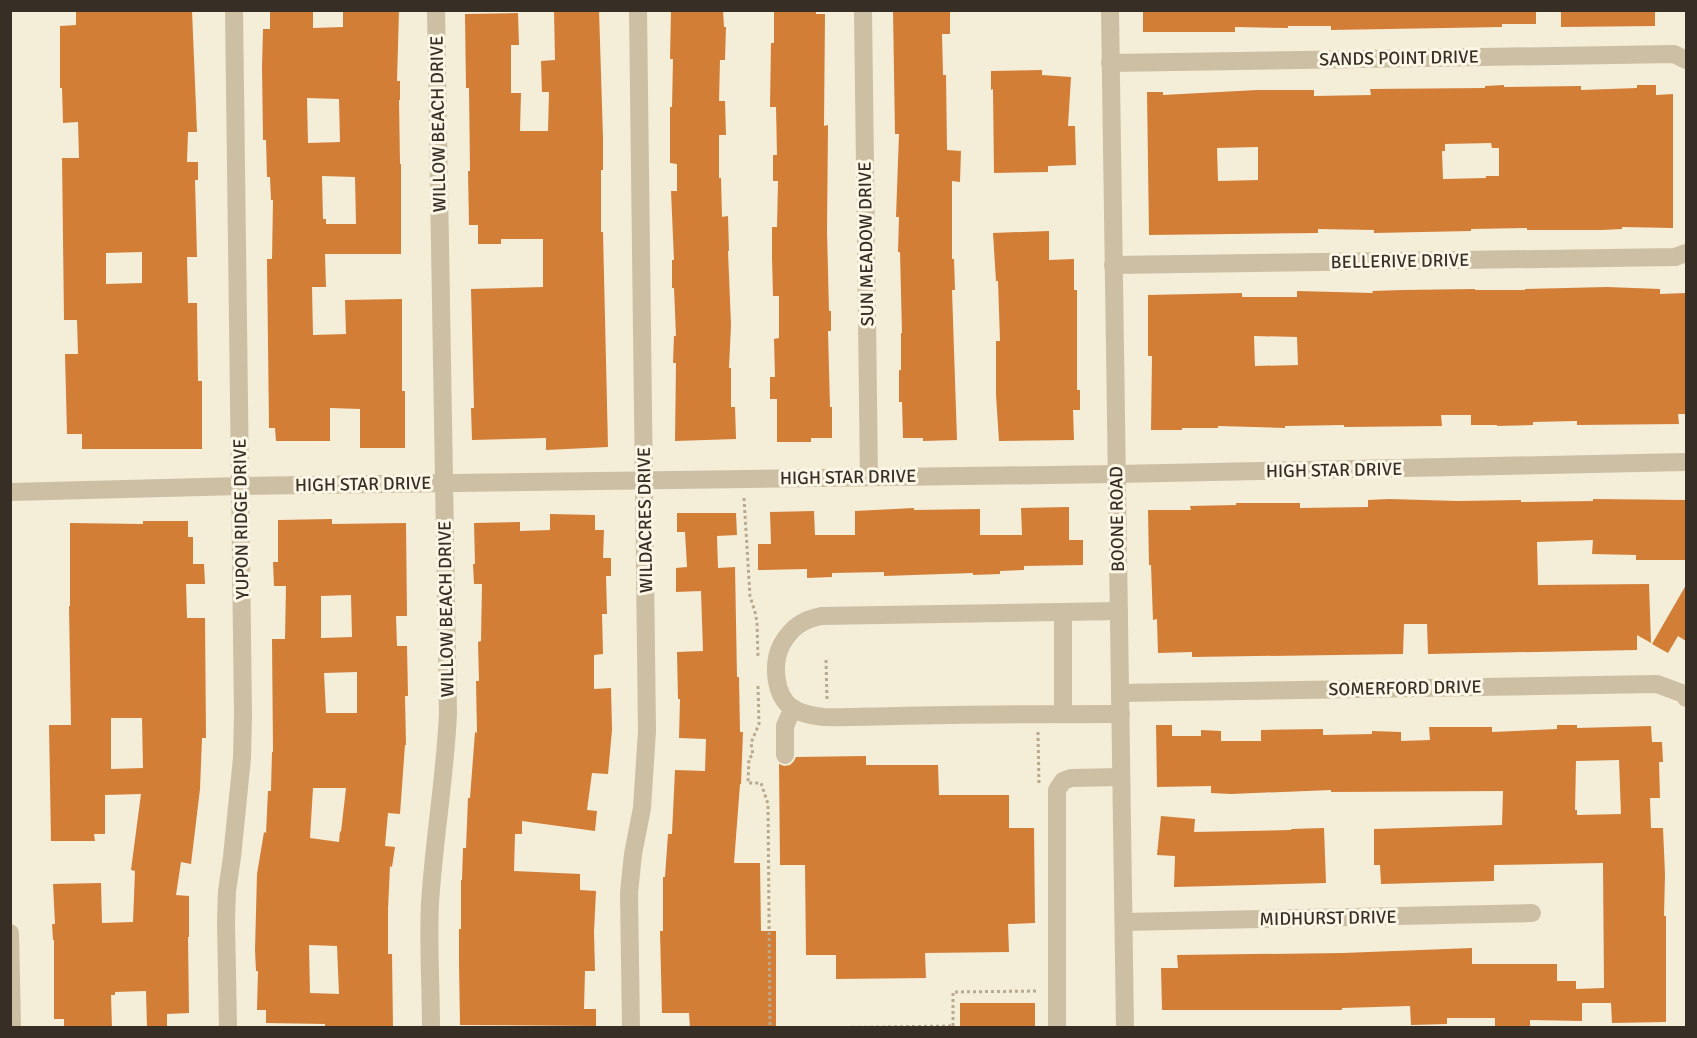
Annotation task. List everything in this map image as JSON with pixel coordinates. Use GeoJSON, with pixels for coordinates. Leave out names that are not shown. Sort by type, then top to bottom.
{"type":"FeatureCollection","features":[{"type":"Feature","properties":{"kind":"street","name":"YUPON RIDGE DRIVE"},"geometry":{"type":"LineString","coordinates":[[228,1028],[227,891],[242,758],[243,714],[234,10]]}},
{"type":"Feature","properties":{"kind":"street","name":"WILLOW BEACH DRIVE"},"geometry":{"type":"LineString","coordinates":[[431,1028],[430,905],[446,762],[448,714],[436,10]]}},
{"type":"Feature","properties":{"kind":"street","name":"WILDACRES DRIVE"},"geometry":{"type":"LineString","coordinates":[[630,1028],[629,892],[633,854],[642,808],[647,731],[638,10]]}},
{"type":"Feature","properties":{"kind":"street","name":"SUN MEADOW DRIVE"},"geometry":{"type":"LineString","coordinates":[[863,10],[869,477]]}},
{"type":"Feature","properties":{"kind":"street","name":"BOONE ROAD"},"geometry":{"type":"LineString","coordinates":[[1110,10],[1125,1028]]}},
{"type":"Feature","properties":{"kind":"street","name":"SANDS POINT DRIVE"},"geometry":{"type":"LineString","coordinates":[[1110,63],[1674,54],[1686,60]]}},
{"type":"Feature","properties":{"kind":"street","name":"BELLERIVE DRIVE"},"geometry":{"type":"LineString","coordinates":[[1113,265],[1675,257],[1686,253]]}},
{"type":"Feature","properties":{"kind":"street","name":"HIGH STAR DRIVE"},"geometry":{"type":"LineString","coordinates":[[10,492],[241,486],[1117,474],[1686,462]]}},
{"type":"Feature","properties":{"kind":"street"},"geometry":{"type":"LineString","coordinates":[[1119,611],[833,615],[808,618],[791,631],[778,652],[776,664],[779,688],[786,701],[793,708],[820,717],[1121,714]]}},
{"type":"Feature","properties":{"kind":"street"},"geometry":{"type":"LineString","coordinates":[[1063,612],[1063,714]]}},
{"type":"Feature","properties":{"kind":"street","name":"SOMERFORD DRIVE"},"geometry":{"type":"LineString","coordinates":[[1120,693],[1657,684],[1684,694],[1686,698]]}},
{"type":"Feature","properties":{"kind":"street"},"geometry":{"type":"LineString","coordinates":[[785,755],[785,726],[793,708]]}},
{"type":"Feature","properties":{"kind":"street"},"geometry":{"type":"LineString","coordinates":[[1057,1028],[1057,790],[1062,781],[1071,778],[1122,777]]}},
{"type":"Feature","properties":{"kind":"street","name":"MIDHURST DRIVE"},"geometry":{"type":"LineString","coordinates":[[1124,922],[1532,913]]}},
{"type":"Feature","properties":{"kind":"street"},"geometry":{"type":"LineString","coordinates":[[10,933],[12,1028]]}},
{"type":"Feature","properties":{"kind":"path"},"geometry":{"type":"LineString","coordinates":[[743,478],[750,596],[757,622],[758,668]]}},
{"type":"Feature","properties":{"kind":"path"},"geometry":{"type":"LineString","coordinates":[[758,679],[759,724],[751,743],[753,755],[749,758],[748,783],[761,783],[768,804],[770,1028]]}},
{"type":"Feature","properties":{"kind":"path"},"geometry":{"type":"LineString","coordinates":[[804,1028],[953,1027],[952,992],[1042,991]]}},
{"type":"Feature","properties":{"kind":"building"},"geometry":{"type":"Polygon","coordinates":[[[76,10],[192,10],[197,132],[188,132],[187,162],[198,162],[198,180],[195,180],[197,257],[187,257],[188,303],[197,303],[198,381],[202,381],[202,449],[82,449],[82,434],[67,434],[65,354],[78,354],[77,320],[64,320],[62,158],[79,158],[78,122],[63,123],[62,88],[60,88],[60,26],[76,25],[76,10]],[[142,252],[106,253],[106,284],[142,283],[142,252]]]}},
{"type":"Feature","properties":{"kind":"building"},"geometry":{"type":"Polygon","coordinates":[[[270,10],[313,10],[313,28],[343,27],[343,10],[399,10],[397,81],[400,81],[401,254],[325,254],[326,287],[312,287],[313,335],[346,334],[345,300],[402,299],[402,391],[405,391],[405,448],[360,448],[360,409],[330,408],[330,441],[276,441],[275,428],[269,428],[267,259],[272,259],[273,200],[271,200],[270,177],[267,177],[266,140],[263,140],[262,67],[263,29],[270,29],[270,10]],[[307,98],[308,143],[340,142],[339,99],[307,98]],[[322,176],[323,219],[326,219],[326,224],[356,224],[355,177],[322,176]]]}},
{"type":"Feature","properties":{"kind":"building"},"geometry":{"type":"Polygon","coordinates":[[[554,10],[599,10],[603,138],[601,232],[603,232],[608,447],[546,450],[546,438],[472,440],[471,408],[474,408],[471,289],[543,287],[543,239],[501,239],[501,244],[478,244],[478,225],[469,225],[469,88],[466,88],[465,14],[518,13],[519,45],[511,45],[511,93],[521,93],[520,131],[548,131],[549,92],[542,92],[541,61],[555,60],[554,10]]]}},
{"type":"Feature","properties":{"kind":"building"},"geometry":{"type":"Polygon","coordinates":[[[671,10],[723,10],[724,27],[726,27],[725,60],[720,60],[719,101],[725,101],[726,135],[719,135],[719,178],[721,178],[722,217],[728,216],[731,325],[729,368],[731,368],[731,407],[735,407],[736,439],[675,441],[676,363],[673,363],[674,336],[676,336],[674,288],[672,288],[672,260],[674,260],[671,191],[677,191],[677,164],[670,163],[673,59],[670,59],[671,10]]]}},
{"type":"Feature","properties":{"kind":"building"},"geometry":{"type":"Polygon","coordinates":[[[774,10],[816,10],[816,14],[825,14],[824,126],[828,125],[827,231],[831,331],[828,331],[832,438],[811,438],[811,442],[777,442],[777,399],[770,399],[770,377],[775,377],[774,339],[779,338],[779,296],[773,296],[772,258],[772,227],[777,227],[778,181],[773,181],[773,155],[777,155],[776,107],[770,107],[774,10]]]}},
{"type":"Feature","properties":{"kind":"building"},"geometry":{"type":"Polygon","coordinates":[[[893,10],[950,10],[950,34],[942,34],[943,75],[946,75],[947,150],[961,151],[960,182],[952,181],[952,259],[954,259],[955,290],[952,290],[957,440],[923,441],[923,438],[903,438],[902,402],[899,402],[902,333],[900,252],[898,252],[899,217],[896,217],[899,134],[895,134],[893,10]]]}},
{"type":"Feature","properties":{"kind":"building"},"geometry":{"type":"Polygon","coordinates":[[[1143,10],[1536,10],[1536,24],[1502,24],[1502,27],[1331,30],[1331,26],[1235,27],[1235,32],[1143,32],[1143,10]]]}},
{"type":"Feature","properties":{"kind":"building"},"geometry":{"type":"Polygon","coordinates":[[[1561,10],[1655,10],[1655,26],[1561,27],[1561,10]]]}},
{"type":"Feature","properties":{"kind":"building"},"geometry":{"type":"Polygon","coordinates":[[[1042,70],[1042,75],[1071,77],[1068,126],[1075,126],[1076,165],[1048,166],[1048,172],[994,173],[991,71],[1042,70]]]}},
{"type":"Feature","properties":{"kind":"building"},"geometry":{"type":"Polygon","coordinates":[[[1656,85],[1656,95],[1673,94],[1673,228],[1527,230],[1527,228],[1374,233],[1374,230],[1318,229],[1318,233],[1149,235],[1147,92],[1163,92],[1163,95],[1257,90],[1314,90],[1314,96],[1371,95],[1370,89],[1485,88],[1485,86],[1581,86],[1581,90],[1656,85]],[[1491,143],[1445,144],[1445,151],[1442,151],[1443,179],[1499,176],[1499,148],[1492,148],[1491,143]],[[1258,147],[1217,148],[1218,181],[1258,180],[1258,147]]]}},
{"type":"Feature","properties":{"kind":"building"},"geometry":{"type":"Polygon","coordinates":[[[1049,231],[1049,260],[1074,259],[1074,290],[1077,290],[1077,390],[1080,390],[1080,410],[1073,410],[1074,440],[999,441],[996,341],[1000,341],[998,281],[996,281],[993,233],[1049,231]]]}},
{"type":"Feature","properties":{"kind":"building"},"geometry":{"type":"Polygon","coordinates":[[[1607,287],[1660,289],[1660,294],[1686,293],[1686,414],[1678,414],[1679,424],[1577,425],[1577,421],[1497,426],[1471,425],[1471,415],[1441,415],[1442,426],[1344,427],[1344,425],[1285,426],[1285,428],[1218,426],[1218,428],[1151,430],[1152,356],[1148,356],[1148,295],[1242,293],[1242,297],[1297,297],[1297,291],[1373,293],[1372,291],[1607,287]],[[1254,336],[1255,366],[1298,365],[1297,337],[1254,336]]]}},
{"type":"Feature","properties":{"kind":"building"},"geometry":{"type":"Polygon","coordinates":[[[1593,499],[1686,500],[1686,560],[1636,560],[1636,555],[1592,554],[1593,540],[1537,542],[1538,585],[1649,584],[1651,643],[1637,635],[1637,650],[1428,654],[1427,624],[1404,624],[1403,654],[1192,657],[1192,652],[1158,653],[1157,619],[1153,620],[1151,565],[1149,565],[1148,510],[1191,510],[1190,506],[1236,505],[1236,503],[1300,503],[1300,508],[1368,507],[1368,500],[1521,500],[1521,502],[1593,501],[1593,499]]]}},
{"type":"Feature","properties":{"kind":"building"},"geometry":{"type":"Polygon","coordinates":[[[1069,507],[1069,540],[1083,540],[1083,565],[1024,566],[1024,570],[1000,571],[1000,574],[884,576],[884,572],[832,573],[832,577],[807,578],[807,569],[758,570],[758,544],[771,544],[770,512],[814,511],[815,535],[855,535],[855,511],[914,508],[914,510],[980,509],[980,535],[1022,535],[1021,508],[1069,507]]]}},
{"type":"Feature","properties":{"kind":"building"},"geometry":{"type":"Polygon","coordinates":[[[677,513],[736,513],[737,535],[717,536],[718,568],[735,567],[737,677],[739,677],[740,732],[743,732],[734,863],[760,863],[761,931],[776,931],[776,1028],[690,1028],[689,1013],[662,1013],[660,931],[663,931],[663,877],[665,877],[668,834],[672,834],[675,770],[705,771],[706,739],[679,738],[680,699],[678,699],[677,652],[703,651],[701,591],[676,592],[676,568],[687,567],[685,532],[677,532],[677,513]]]}},
{"type":"Feature","properties":{"kind":"building"},"geometry":{"type":"Polygon","coordinates":[[[550,514],[595,515],[595,530],[604,530],[603,558],[611,558],[611,576],[606,576],[607,614],[602,614],[603,654],[594,655],[594,689],[611,688],[612,730],[608,774],[592,773],[587,810],[597,811],[595,831],[522,821],[522,834],[515,834],[514,871],[580,874],[580,890],[596,891],[595,971],[585,971],[584,1009],[596,1009],[596,1026],[460,1025],[461,880],[463,848],[466,848],[468,798],[470,798],[475,732],[477,733],[476,681],[479,681],[478,642],[481,641],[482,584],[474,584],[474,523],[520,522],[520,531],[550,530],[550,514]]]}},
{"type":"Feature","properties":{"kind":"building"},"geometry":{"type":"Polygon","coordinates":[[[332,519],[332,524],[406,523],[407,616],[396,616],[397,646],[407,646],[406,745],[400,814],[388,813],[385,846],[395,847],[392,867],[390,866],[388,909],[388,954],[392,954],[393,1028],[325,1028],[325,1024],[266,1023],[266,1010],[257,1010],[258,971],[256,971],[255,950],[257,874],[264,832],[266,833],[273,752],[272,639],[285,639],[286,586],[274,586],[273,562],[278,562],[278,520],[332,519]],[[351,595],[321,596],[321,638],[352,637],[351,595]],[[357,672],[324,673],[326,713],[357,713],[357,672]],[[313,788],[310,838],[339,842],[346,788],[313,788]],[[309,945],[310,993],[339,994],[337,946],[309,945]]]}},
{"type":"Feature","properties":{"kind":"building"},"geometry":{"type":"Polygon","coordinates":[[[143,521],[188,521],[188,537],[193,537],[193,564],[204,564],[205,584],[186,584],[187,618],[205,618],[206,738],[202,738],[200,789],[191,864],[181,862],[176,895],[189,896],[189,1013],[167,1014],[167,1028],[147,1028],[146,991],[115,992],[115,995],[111,995],[112,1028],[64,1028],[64,1019],[54,1019],[53,884],[101,883],[102,923],[133,922],[135,871],[131,870],[141,794],[105,795],[105,834],[94,834],[95,841],[51,841],[49,725],[71,725],[70,523],[143,524],[143,521]],[[111,718],[111,769],[143,768],[142,718],[111,718]]]}},
{"type":"Feature","properties":{"kind":"building"},"geometry":{"type":"Polygon","coordinates":[[[1686,585],[1686,641],[1678,636],[1668,653],[1652,644],[1686,585]]]}},
{"type":"Feature","properties":{"kind":"building"},"geometry":{"type":"Polygon","coordinates":[[[1156,725],[1172,725],[1172,736],[1201,736],[1201,730],[1221,731],[1221,741],[1261,741],[1261,730],[1323,729],[1323,735],[1372,734],[1372,731],[1401,732],[1401,741],[1430,740],[1429,727],[1492,727],[1492,732],[1557,729],[1557,725],[1577,725],[1577,728],[1651,726],[1652,742],[1662,742],[1663,762],[1659,762],[1660,798],[1650,798],[1651,828],[1663,828],[1666,1022],[1612,1023],[1611,1003],[1582,1003],[1582,1021],[1530,1020],[1530,1026],[1495,1026],[1495,1018],[1447,1018],[1447,1024],[1411,1025],[1410,1006],[1342,1008],[1342,1010],[1162,1010],[1161,968],[1178,968],[1177,955],[1343,953],[1472,948],[1472,964],[1557,964],[1557,981],[1576,981],[1576,989],[1604,988],[1603,863],[1494,865],[1494,881],[1381,884],[1380,865],[1374,865],[1374,829],[1502,825],[1503,791],[1331,792],[1331,790],[1231,794],[1211,793],[1211,786],[1157,787],[1156,725]],[[1619,760],[1576,761],[1575,810],[1577,810],[1577,815],[1621,814],[1619,760]]]}},
{"type":"Feature","properties":{"kind":"building"},"geometry":{"type":"Polygon","coordinates":[[[866,756],[866,765],[938,765],[939,795],[1009,795],[1009,828],[1034,828],[1035,923],[1008,924],[1009,952],[925,953],[926,978],[836,979],[836,955],[806,955],[805,865],[780,865],[779,764],[790,765],[796,757],[866,756]]]}},
{"type":"Feature","properties":{"kind":"building"},"geometry":{"type":"Polygon","coordinates":[[[1161,816],[1195,819],[1194,832],[1324,828],[1326,883],[1174,887],[1175,856],[1157,855],[1161,816]]]}},
{"type":"Feature","properties":{"kind":"building"},"geometry":{"type":"Polygon","coordinates":[[[960,1003],[1035,1003],[1035,1028],[960,1028],[960,1003]]]}}]}
